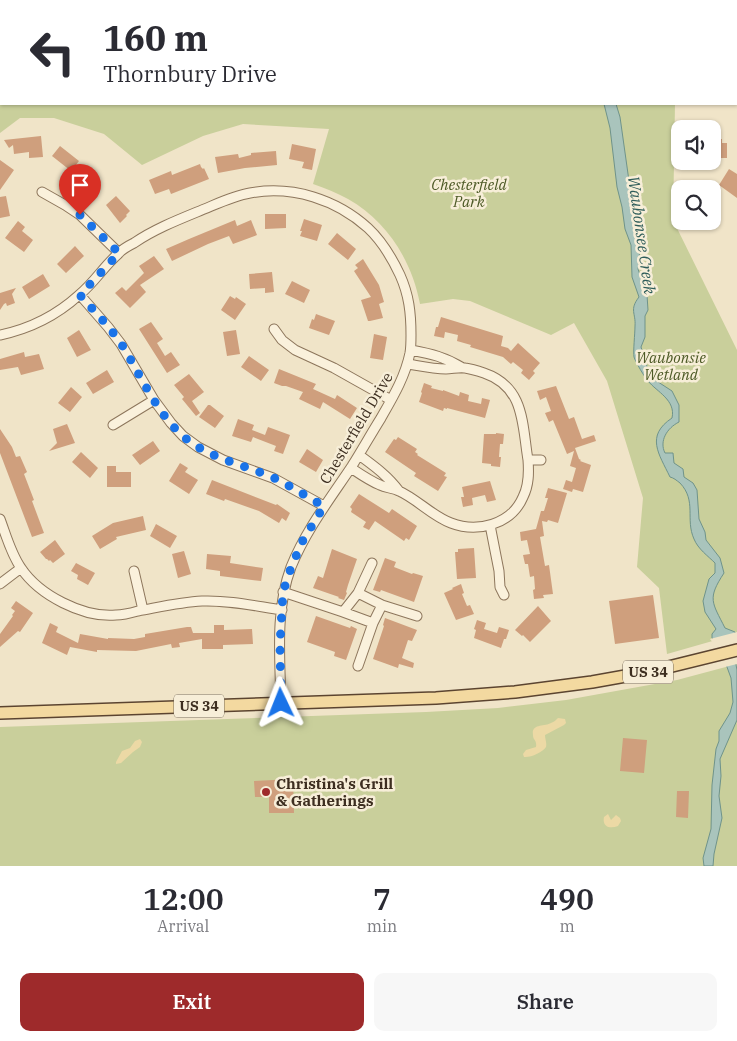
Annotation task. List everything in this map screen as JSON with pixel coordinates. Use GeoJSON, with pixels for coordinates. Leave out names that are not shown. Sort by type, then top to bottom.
{"type":"FeatureCollection","features":[{"type":"Feature","properties":{"kind":"main road","name":"US 34"},"geometry":{"type":"LineString","coordinates":[[0,713],[436,698],[515,692],[592,682],[648,672],[737,650]]}},
{"type":"Feature","properties":{"kind":"street"},"geometry":{"type":"LineString","coordinates":[[42,192],[80,215],[119,253]]}},
{"type":"Feature","properties":{"kind":"street","name":"Chesterfield Drive"},"geometry":{"type":"LineString","coordinates":[[0,335],[35,324],[62,308],[80,295],[119,253],[142,238],[167,225],[233,197],[252,192],[296,193],[320,198],[359,220],[389,253],[404,284],[409,300],[411,350],[408,364],[398,388],[359,455],[302,542],[291,568],[283,592],[280,644],[281,703]]}},
{"type":"Feature","properties":{"kind":"street"},"geometry":{"type":"LineString","coordinates":[[80,295],[121,344],[154,400],[183,436],[198,447],[223,460],[273,478],[324,506]]}},
{"type":"Feature","properties":{"kind":"street"},"geometry":{"type":"LineString","coordinates":[[274,329],[282,340],[296,350],[334,368],[391,400]]}},
{"type":"Feature","properties":{"kind":"street"},"geometry":{"type":"LineString","coordinates":[[411,350],[449,359],[464,368]]}},
{"type":"Feature","properties":{"kind":"street"},"geometry":{"type":"LineString","coordinates":[[351,468],[377,483],[399,491],[448,522],[461,526],[472,528],[490,525],[511,513],[521,501],[528,480],[528,460],[520,412],[515,397],[507,386],[495,377],[478,370],[464,368],[435,369],[408,364]]}},
{"type":"Feature","properties":{"kind":"street"},"geometry":{"type":"LineString","coordinates":[[113,425],[154,400]]}},
{"type":"Feature","properties":{"kind":"street"},"geometry":{"type":"LineString","coordinates":[[359,455],[385,474],[399,491]]}},
{"type":"Feature","properties":{"kind":"street"},"geometry":{"type":"LineString","coordinates":[[528,460],[540,460]]}},
{"type":"Feature","properties":{"kind":"street"},"geometry":{"type":"LineString","coordinates":[[0,519],[21,568],[35,584],[64,604],[83,611],[116,616],[172,604],[220,601],[282,610]]}},
{"type":"Feature","properties":{"kind":"street"},"geometry":{"type":"LineString","coordinates":[[490,525],[499,571],[500,587],[504,595]]}},
{"type":"Feature","properties":{"kind":"street"},"geometry":{"type":"LineString","coordinates":[[343,612],[358,593],[372,563]]}},
{"type":"Feature","properties":{"kind":"street"},"geometry":{"type":"LineString","coordinates":[[0,584],[21,568]]}},
{"type":"Feature","properties":{"kind":"street"},"geometry":{"type":"LineString","coordinates":[[134,570],[143,610]]}},
{"type":"Feature","properties":{"kind":"street"},"geometry":{"type":"LineString","coordinates":[[283,592],[373,623]]}},
{"type":"Feature","properties":{"kind":"street"},"geometry":{"type":"LineString","coordinates":[[358,593],[382,605],[417,616]]}},
{"type":"Feature","properties":{"kind":"street"},"geometry":{"type":"LineString","coordinates":[[358,666],[373,623],[382,605]]}},
{"type":"Feature","properties":{"kind":"green space"},"geometry":{"type":"Polygon","coordinates":[[[0,105],[675,105],[675,120],[671,120],[671,170],[674,170],[674,180],[671,180],[671,230],[678,230],[737,350],[737,634],[667,654],[659,588],[637,567],[643,498],[607,381],[574,323],[551,335],[470,301],[453,299],[420,304],[411,273],[396,244],[386,231],[362,208],[348,199],[313,184],[329,129],[243,124],[203,136],[142,165],[104,134],[54,118],[20,118],[0,133],[0,105]]]}},
{"type":"Feature","properties":{"kind":"green space"},"geometry":{"type":"Polygon","coordinates":[[[737,664],[737,866],[0,866],[0,727],[498,708],[566,700],[677,680],[737,664]]]}},
{"type":"Feature","properties":{"kind":"sand"},"geometry":{"type":"Polygon","coordinates":[[[558,718],[565,719],[566,723],[545,735],[546,747],[533,756],[524,757],[523,754],[526,750],[536,747],[533,737],[534,729],[552,723],[558,718]]]}},
{"type":"Feature","properties":{"kind":"sand"},"geometry":{"type":"Polygon","coordinates":[[[140,739],[142,742],[140,747],[121,763],[116,764],[122,751],[130,748],[135,741],[140,739]]]}},
{"type":"Feature","properties":{"kind":"sand"},"geometry":{"type":"Polygon","coordinates":[[[608,814],[611,820],[616,815],[620,818],[621,821],[618,826],[610,827],[605,825],[604,817],[608,814]]]}},
{"type":"Feature","properties":{"kind":"water"},"geometry":{"type":"Polygon","coordinates":[[[604,105],[616,105],[620,117],[640,259],[638,269],[647,295],[648,310],[645,316],[645,337],[641,347],[645,355],[648,373],[652,378],[672,391],[679,405],[679,422],[665,435],[663,448],[665,453],[673,453],[674,463],[683,469],[684,477],[693,483],[697,490],[699,519],[705,532],[706,540],[720,558],[724,573],[713,595],[714,606],[725,628],[735,632],[737,720],[720,759],[719,796],[722,818],[713,866],[704,866],[703,858],[711,829],[712,785],[716,749],[719,741],[719,731],[730,713],[733,702],[731,678],[720,648],[712,638],[712,634],[716,629],[705,612],[703,601],[709,579],[715,573],[715,563],[696,543],[690,524],[690,503],[688,497],[680,483],[670,477],[657,446],[659,432],[672,418],[671,406],[669,401],[647,379],[634,357],[634,305],[639,297],[632,277],[631,245],[625,229],[617,187],[610,128],[604,105]]]}},
{"type":"Feature","properties":{"kind":"pier"},"geometry":{"type":"Polygon","coordinates":[[[737,632],[737,664],[725,667],[718,649],[710,639],[737,632]]]}},
{"type":"Feature","properties":{"kind":"building"},"geometry":{"type":"Polygon","coordinates":[[[41,136],[43,157],[29,158],[29,152],[14,154],[13,145],[9,148],[4,140],[41,136]]]}},
{"type":"Feature","properties":{"kind":"building"},"geometry":{"type":"Polygon","coordinates":[[[721,139],[722,143],[727,143],[727,158],[721,158],[721,139]]]}},
{"type":"Feature","properties":{"kind":"building"},"geometry":{"type":"Polygon","coordinates":[[[292,144],[316,149],[312,170],[302,168],[304,162],[289,159],[292,144]]]}},
{"type":"Feature","properties":{"kind":"building"},"geometry":{"type":"Polygon","coordinates":[[[60,146],[79,161],[71,171],[52,156],[60,146]]]}},
{"type":"Feature","properties":{"kind":"building"},"geometry":{"type":"Polygon","coordinates":[[[276,151],[277,165],[218,173],[215,157],[238,154],[239,158],[251,155],[251,153],[276,151]]]}},
{"type":"Feature","properties":{"kind":"building"},"geometry":{"type":"Polygon","coordinates":[[[0,160],[14,170],[0,190],[0,160]]]}},
{"type":"Feature","properties":{"kind":"building"},"geometry":{"type":"Polygon","coordinates":[[[200,164],[209,179],[171,194],[169,189],[155,194],[149,180],[171,171],[172,175],[200,164]]]}},
{"type":"Feature","properties":{"kind":"building"},"geometry":{"type":"Polygon","coordinates":[[[729,169],[737,174],[737,198],[721,186],[721,182],[729,169]]]}},
{"type":"Feature","properties":{"kind":"building"},"geometry":{"type":"Polygon","coordinates":[[[87,171],[101,182],[93,197],[78,185],[87,171]]]}},
{"type":"Feature","properties":{"kind":"building"},"geometry":{"type":"Polygon","coordinates":[[[6,196],[10,216],[0,218],[0,197],[6,196]]]}},
{"type":"Feature","properties":{"kind":"building"},"geometry":{"type":"Polygon","coordinates":[[[116,196],[130,211],[120,223],[106,205],[116,196]]]}},
{"type":"Feature","properties":{"kind":"building"},"geometry":{"type":"Polygon","coordinates":[[[265,214],[286,214],[286,228],[265,229],[265,214]]]}},
{"type":"Feature","properties":{"kind":"building"},"geometry":{"type":"Polygon","coordinates":[[[304,219],[322,225],[317,241],[300,236],[304,219]]]}},
{"type":"Feature","properties":{"kind":"building"},"geometry":{"type":"Polygon","coordinates":[[[235,220],[237,226],[251,220],[257,235],[233,244],[229,236],[172,261],[166,249],[235,220]]]}},
{"type":"Feature","properties":{"kind":"building"},"geometry":{"type":"Polygon","coordinates":[[[18,221],[25,227],[22,231],[33,240],[24,252],[5,238],[18,221]]]}},
{"type":"Feature","properties":{"kind":"building"},"geometry":{"type":"Polygon","coordinates":[[[337,233],[356,249],[348,260],[328,244],[337,233]]]}},
{"type":"Feature","properties":{"kind":"building"},"geometry":{"type":"Polygon","coordinates":[[[75,246],[84,256],[66,273],[57,264],[75,246]]]}},
{"type":"Feature","properties":{"kind":"building"},"geometry":{"type":"Polygon","coordinates":[[[154,256],[164,269],[140,285],[146,292],[130,308],[115,293],[122,287],[126,291],[144,273],[139,266],[154,256]]]}},
{"type":"Feature","properties":{"kind":"building"},"geometry":{"type":"Polygon","coordinates":[[[363,259],[379,285],[384,302],[379,304],[383,318],[370,321],[368,321],[361,300],[371,297],[354,271],[358,268],[355,265],[363,259]]]}},
{"type":"Feature","properties":{"kind":"building"},"geometry":{"type":"Polygon","coordinates":[[[272,272],[274,292],[265,293],[265,288],[250,289],[249,274],[272,272]]]}},
{"type":"Feature","properties":{"kind":"building"},"geometry":{"type":"Polygon","coordinates":[[[43,274],[50,286],[29,299],[22,287],[43,274]]]}},
{"type":"Feature","properties":{"kind":"building"},"geometry":{"type":"Polygon","coordinates":[[[292,281],[310,290],[304,303],[285,294],[292,281]]]}},
{"type":"Feature","properties":{"kind":"building"},"geometry":{"type":"Polygon","coordinates":[[[16,288],[12,294],[15,303],[7,306],[6,303],[0,310],[0,293],[16,288]]]}},
{"type":"Feature","properties":{"kind":"building"},"geometry":{"type":"Polygon","coordinates":[[[230,296],[235,299],[236,297],[246,304],[235,320],[221,310],[230,296]]]}},
{"type":"Feature","properties":{"kind":"building"},"geometry":{"type":"Polygon","coordinates":[[[316,314],[335,321],[329,335],[309,328],[316,314]]]}},
{"type":"Feature","properties":{"kind":"building"},"geometry":{"type":"Polygon","coordinates":[[[441,317],[503,336],[501,346],[511,351],[518,343],[540,363],[533,371],[535,373],[529,380],[521,373],[523,370],[513,362],[511,364],[503,357],[457,341],[458,335],[445,332],[444,338],[434,336],[441,317]]]}},
{"type":"Feature","properties":{"kind":"building"},"geometry":{"type":"Polygon","coordinates":[[[151,322],[163,339],[157,343],[165,356],[171,352],[180,365],[167,373],[139,329],[151,322]]]}},
{"type":"Feature","properties":{"kind":"building"},"geometry":{"type":"Polygon","coordinates":[[[79,330],[91,350],[77,357],[67,338],[79,330]]]}},
{"type":"Feature","properties":{"kind":"building"},"geometry":{"type":"Polygon","coordinates":[[[236,330],[240,354],[227,356],[223,332],[236,330]]]}},
{"type":"Feature","properties":{"kind":"building"},"geometry":{"type":"Polygon","coordinates":[[[374,334],[387,337],[383,360],[370,358],[374,334]]]}},
{"type":"Feature","properties":{"kind":"building"},"geometry":{"type":"Polygon","coordinates":[[[24,352],[25,357],[39,354],[44,369],[21,375],[18,367],[0,370],[0,359],[24,352]]]}},
{"type":"Feature","properties":{"kind":"building"},"geometry":{"type":"Polygon","coordinates":[[[249,356],[269,370],[261,381],[241,367],[249,356]]]}},
{"type":"Feature","properties":{"kind":"building"},"geometry":{"type":"Polygon","coordinates":[[[279,369],[316,384],[313,389],[335,399],[337,395],[357,408],[350,419],[323,402],[320,409],[299,399],[303,392],[274,383],[279,369]]]}},
{"type":"Feature","properties":{"kind":"building"},"geometry":{"type":"Polygon","coordinates":[[[107,370],[114,382],[93,394],[86,383],[107,370]]]}},
{"type":"Feature","properties":{"kind":"building"},"geometry":{"type":"Polygon","coordinates":[[[189,374],[204,392],[192,401],[200,413],[196,416],[182,399],[184,397],[174,385],[189,374]]]}},
{"type":"Feature","properties":{"kind":"building"},"geometry":{"type":"Polygon","coordinates":[[[424,383],[432,386],[431,388],[459,396],[460,392],[469,395],[468,401],[481,404],[482,398],[490,400],[485,418],[447,408],[444,408],[443,411],[419,402],[424,383]]]}},
{"type":"Feature","properties":{"kind":"building"},"geometry":{"type":"Polygon","coordinates":[[[556,386],[569,419],[574,417],[582,439],[594,435],[596,441],[575,448],[580,461],[591,465],[583,492],[573,489],[572,492],[563,489],[566,480],[572,482],[576,468],[570,466],[574,451],[567,454],[553,420],[549,422],[545,413],[551,411],[546,397],[540,400],[537,391],[556,386]]]}},
{"type":"Feature","properties":{"kind":"building"},"geometry":{"type":"Polygon","coordinates":[[[71,387],[82,397],[70,412],[58,403],[71,387]]]}},
{"type":"Feature","properties":{"kind":"building"},"geometry":{"type":"Polygon","coordinates":[[[208,405],[224,416],[215,428],[199,417],[208,405]]]}},
{"type":"Feature","properties":{"kind":"building"},"geometry":{"type":"Polygon","coordinates":[[[238,419],[254,425],[252,430],[265,435],[268,427],[290,435],[283,454],[274,451],[276,446],[253,437],[251,442],[232,436],[238,419]]]}},
{"type":"Feature","properties":{"kind":"building"},"geometry":{"type":"Polygon","coordinates":[[[67,424],[75,443],[49,451],[57,443],[53,429],[67,424]]]}},
{"type":"Feature","properties":{"kind":"building"},"geometry":{"type":"Polygon","coordinates":[[[0,429],[16,457],[20,456],[27,472],[24,474],[44,533],[32,537],[0,453],[0,429]]]}},
{"type":"Feature","properties":{"kind":"building"},"geometry":{"type":"Polygon","coordinates":[[[484,434],[504,434],[503,444],[500,444],[500,467],[482,463],[484,434]]]}},
{"type":"Feature","properties":{"kind":"building"},"geometry":{"type":"Polygon","coordinates":[[[398,437],[417,449],[415,452],[417,455],[446,473],[444,476],[447,477],[438,491],[414,476],[416,473],[385,452],[394,439],[396,440],[398,437]]]}},
{"type":"Feature","properties":{"kind":"building"},"geometry":{"type":"Polygon","coordinates":[[[153,441],[160,451],[140,465],[132,455],[153,441]]]}},
{"type":"Feature","properties":{"kind":"building"},"geometry":{"type":"Polygon","coordinates":[[[307,449],[323,460],[316,472],[299,462],[307,449]]]}},
{"type":"Feature","properties":{"kind":"building"},"geometry":{"type":"Polygon","coordinates":[[[81,452],[98,468],[90,478],[72,462],[81,452]]]}},
{"type":"Feature","properties":{"kind":"building"},"geometry":{"type":"Polygon","coordinates":[[[180,463],[188,468],[185,472],[198,480],[189,494],[169,481],[180,463]]]}},
{"type":"Feature","properties":{"kind":"building"},"geometry":{"type":"Polygon","coordinates":[[[107,466],[116,466],[116,472],[131,472],[131,487],[107,487],[107,466]]]}},
{"type":"Feature","properties":{"kind":"building"},"geometry":{"type":"Polygon","coordinates":[[[212,480],[277,504],[290,513],[286,521],[282,518],[279,523],[259,511],[206,494],[212,480]]]}},
{"type":"Feature","properties":{"kind":"building"},"geometry":{"type":"Polygon","coordinates":[[[490,481],[496,500],[487,502],[485,495],[472,498],[473,505],[463,507],[462,487],[490,481]]]}},
{"type":"Feature","properties":{"kind":"building"},"geometry":{"type":"Polygon","coordinates":[[[548,488],[567,493],[558,523],[548,520],[547,522],[542,521],[544,536],[540,537],[545,566],[549,565],[553,594],[543,595],[544,598],[534,599],[534,576],[530,577],[528,564],[525,564],[523,555],[530,554],[527,540],[521,541],[520,532],[536,529],[541,511],[544,511],[548,498],[545,498],[548,488]]]}},
{"type":"Feature","properties":{"kind":"building"},"geometry":{"type":"Polygon","coordinates":[[[359,494],[389,513],[392,509],[417,526],[409,540],[406,538],[404,541],[375,521],[369,530],[363,527],[366,522],[351,512],[352,509],[350,507],[359,494]]]}},
{"type":"Feature","properties":{"kind":"building"},"geometry":{"type":"Polygon","coordinates":[[[143,516],[146,530],[116,537],[117,539],[100,549],[92,536],[113,523],[143,516]]]}},
{"type":"Feature","properties":{"kind":"building"},"geometry":{"type":"Polygon","coordinates":[[[156,524],[177,536],[170,548],[150,536],[156,524]]]}},
{"type":"Feature","properties":{"kind":"building"},"geometry":{"type":"Polygon","coordinates":[[[55,540],[65,554],[53,563],[40,552],[55,540]]]}},
{"type":"Feature","properties":{"kind":"building"},"geometry":{"type":"Polygon","coordinates":[[[474,548],[476,578],[457,579],[455,552],[458,552],[458,549],[474,548]]]}},
{"type":"Feature","properties":{"kind":"building"},"geometry":{"type":"Polygon","coordinates":[[[332,549],[357,559],[344,600],[313,588],[318,576],[323,578],[332,549]]]}},
{"type":"Feature","properties":{"kind":"building"},"geometry":{"type":"Polygon","coordinates":[[[184,551],[191,574],[178,578],[172,554],[184,551]]]}},
{"type":"Feature","properties":{"kind":"building"},"geometry":{"type":"Polygon","coordinates":[[[207,554],[231,556],[230,563],[263,568],[261,581],[220,576],[220,571],[206,569],[207,554]]]}},
{"type":"Feature","properties":{"kind":"building"},"geometry":{"type":"Polygon","coordinates":[[[385,558],[396,562],[394,567],[423,576],[414,602],[381,590],[380,592],[373,590],[385,558]]]}},
{"type":"Feature","properties":{"kind":"building"},"geometry":{"type":"Polygon","coordinates":[[[76,563],[95,573],[88,585],[77,579],[78,575],[71,571],[76,563]]]}},
{"type":"Feature","properties":{"kind":"building"},"geometry":{"type":"Polygon","coordinates":[[[461,584],[464,593],[462,594],[467,606],[470,605],[474,614],[456,620],[444,593],[461,584]]]}},
{"type":"Feature","properties":{"kind":"building"},"geometry":{"type":"Polygon","coordinates":[[[653,595],[659,638],[615,644],[609,601],[653,595]]]}},
{"type":"Feature","properties":{"kind":"building"},"geometry":{"type":"Polygon","coordinates":[[[16,601],[33,613],[20,632],[18,631],[0,647],[0,634],[13,616],[15,611],[11,608],[16,601]]]}},
{"type":"Feature","properties":{"kind":"building"},"geometry":{"type":"Polygon","coordinates":[[[538,606],[551,621],[530,642],[515,630],[538,606]]]}},
{"type":"Feature","properties":{"kind":"building"},"geometry":{"type":"Polygon","coordinates":[[[316,616],[357,629],[346,660],[334,656],[335,652],[307,642],[316,616]]]}},
{"type":"Feature","properties":{"kind":"building"},"geometry":{"type":"Polygon","coordinates":[[[385,618],[417,630],[412,641],[408,640],[402,658],[414,663],[413,668],[399,664],[398,668],[373,659],[385,618]]]}},
{"type":"Feature","properties":{"kind":"building"},"geometry":{"type":"Polygon","coordinates":[[[477,620],[486,623],[484,629],[497,633],[499,627],[509,630],[501,648],[474,638],[477,620]]]}},
{"type":"Feature","properties":{"kind":"building"},"geometry":{"type":"Polygon","coordinates":[[[50,623],[58,627],[56,632],[78,643],[80,634],[108,639],[134,639],[145,637],[145,634],[187,627],[191,627],[193,633],[214,633],[214,625],[224,625],[224,630],[252,629],[253,644],[223,645],[223,649],[202,649],[202,639],[179,643],[180,647],[172,648],[171,644],[136,651],[97,650],[97,652],[70,647],[67,655],[42,643],[50,623]]]}},
{"type":"Feature","properties":{"kind":"building"},"geometry":{"type":"Polygon","coordinates":[[[623,738],[647,740],[644,773],[620,771],[623,738]]]}},
{"type":"Feature","properties":{"kind":"building"},"geometry":{"type":"Polygon","coordinates":[[[293,779],[294,813],[269,813],[269,797],[255,797],[254,781],[293,779]]]}},
{"type":"Feature","properties":{"kind":"building"},"geometry":{"type":"Polygon","coordinates":[[[677,791],[689,791],[688,818],[676,817],[677,791]]]}},
{"type":"Feature","properties":{"kind":"place","name":"Christina's Grill & Gatherings"},"geometry":{"type":"Point","coordinates":[266,792]}},
{"type":"Feature","properties":{"kind":"route"},"geometry":{"type":"LineString","coordinates":[[80,215],[119,253],[80,295],[121,344],[154,400],[171,423],[183,436],[198,447],[223,460],[273,478],[324,506],[302,542],[283,592],[280,644],[281,703]]}},
{"type":"Feature","properties":{"kind":"park label","name":"Chesterfield Park"},"geometry":{"type":"Point","coordinates":[469,192]}},
{"type":"Feature","properties":{"kind":"park label","name":"Waubonsie Wetland"},"geometry":{"type":"Point","coordinates":[671,366]}},
{"type":"Feature","properties":{"kind":"water label","name":"Waubonsee Creek"},"geometry":{"type":"Point","coordinates":[642,235]}}]}
